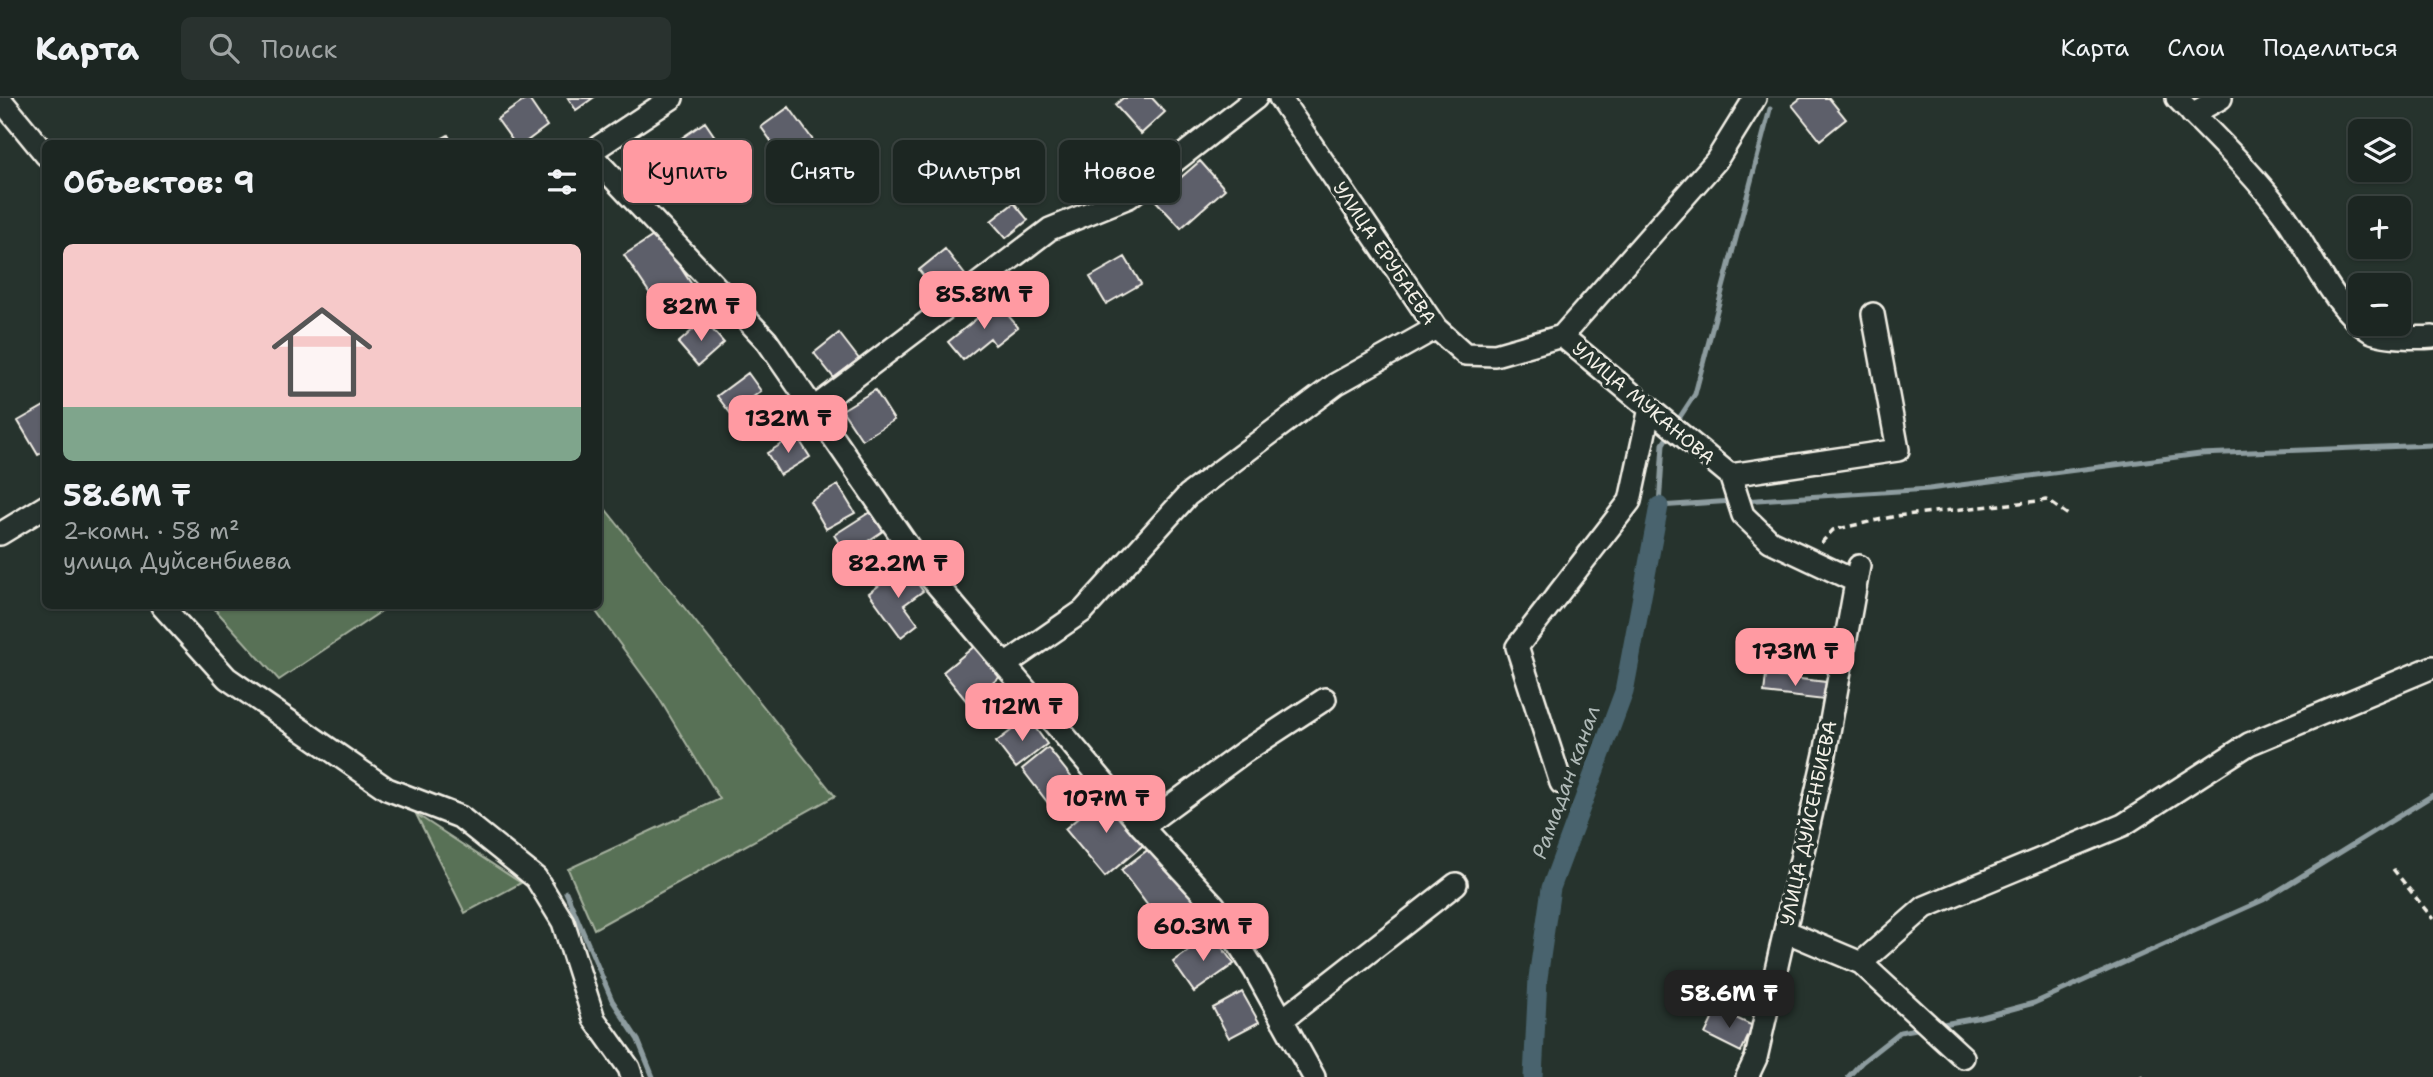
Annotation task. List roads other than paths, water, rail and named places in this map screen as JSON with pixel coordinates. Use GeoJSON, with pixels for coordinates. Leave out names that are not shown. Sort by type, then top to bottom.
{"type":"FeatureCollection","features":[{"type":"Feature","properties":{"kind":"street"},"geometry":{"type":"LineString","coordinates":[[602,144],[672,98]]}},
{"type":"Feature","properties":{"kind":"street"},"geometry":{"type":"LineString","coordinates":[[814,408],[1050,229],[1129,197],[1256,98]]}},
{"type":"Feature","properties":{"kind":"street","name":"УЛИЦА ЕРУБАЕВА"},"geometry":{"type":"LineString","coordinates":[[1280,98],[1436,328],[1465,354],[1495,355],[1562,336]]}},
{"type":"Feature","properties":{"kind":"street","name":"УЛИЦА МУКАНОВА"},"geometry":{"type":"LineString","coordinates":[[1755,98],[1716,161],[1562,336],[1730,475],[1743,515],[1770,541],[1807,559],[1857,574]]}},
{"type":"Feature","properties":{"kind":"street"},"geometry":{"type":"LineString","coordinates":[[2177,98],[2225,147],[2284,216],[2348,314],[2372,333],[2433,337]]}},
{"type":"Feature","properties":{"kind":"street"},"geometry":{"type":"LineString","coordinates":[[2192,114],[2221,98]]}},
{"type":"Feature","properties":{"kind":"street"},"geometry":{"type":"LineString","coordinates":[[0,99],[42,150]]}},
{"type":"Feature","properties":{"kind":"street"},"geometry":{"type":"LineString","coordinates":[[602,166],[767,341],[926,572],[1142,827],[1214,905],[1314,1077]]}},
{"type":"Feature","properties":{"kind":"street"},"geometry":{"type":"LineString","coordinates":[[1730,475],[1898,450],[1873,314]]}},
{"type":"Feature","properties":{"kind":"street"},"geometry":{"type":"LineString","coordinates":[[1005,665],[1083,611],[1188,495],[1336,384],[1436,328]]}},
{"type":"Feature","properties":{"kind":"street"},"geometry":{"type":"LineString","coordinates":[[1561,783],[1517,647],[1630,500],[1650,408]]}},
{"type":"Feature","properties":{"kind":"street"},"geometry":{"type":"LineString","coordinates":[[0,534],[42,508]]}},
{"type":"Feature","properties":{"kind":"street","name":"УЛИЦА ДУЙСЕНБИЕВА"},"geometry":{"type":"LineString","coordinates":[[1747,1077],[1756,1058],[1825,754],[1857,574]]}},
{"type":"Feature","properties":{"kind":"street"},"geometry":{"type":"LineString","coordinates":[[165,609],[227,678],[387,789],[460,817],[536,878],[563,922],[594,1019],[629,1068],[632,1077]]}},
{"type":"Feature","properties":{"kind":"street"},"geometry":{"type":"LineString","coordinates":[[1861,963],[1925,907],[2123,825],[2249,744],[2433,667]]}},
{"type":"Feature","properties":{"kind":"street"},"geometry":{"type":"LineString","coordinates":[[1142,827],[1244,752],[1325,699]]}},
{"type":"Feature","properties":{"kind":"street"},"geometry":{"type":"LineString","coordinates":[[1282,1020],[1456,884]]}},
{"type":"Feature","properties":{"kind":"street"},"geometry":{"type":"LineString","coordinates":[[1785,930],[1861,963],[1963,1057]]}},
{"type":"Feature","properties":{"kind":"waterway"},"geometry":{"type":"LineString","coordinates":[[1676,423],[1695,394],[1770,109]]}},
{"type":"Feature","properties":{"kind":"waterway","name":"Рамадан канал"},"geometry":{"type":"LineString","coordinates":[[1671,431],[1663,444],[1659,506],[1733,501]]}},
{"type":"Feature","properties":{"kind":"waterway"},"geometry":{"type":"LineString","coordinates":[[1742,501],[1929,489],[2200,454],[2433,445]]}},
{"type":"Feature","properties":{"kind":"waterway","name":"Рамадан канал"},"geometry":{"type":"LineString","coordinates":[[1533,1077],[1538,978],[1551,888],[1624,692],[1659,506]]}},
{"type":"Feature","properties":{"kind":"waterway"},"geometry":{"type":"LineString","coordinates":[[1938,1025],[2034,1003],[2263,900],[2433,795]]}},
{"type":"Feature","properties":{"kind":"waterway"},"geometry":{"type":"LineString","coordinates":[[566,892],[612,1000],[638,1040],[653,1077]]}},
{"type":"Feature","properties":{"kind":"waterway"},"geometry":{"type":"LineString","coordinates":[[1848,1077],[1862,1062],[1900,1032],[1922,1028]]}}]}
